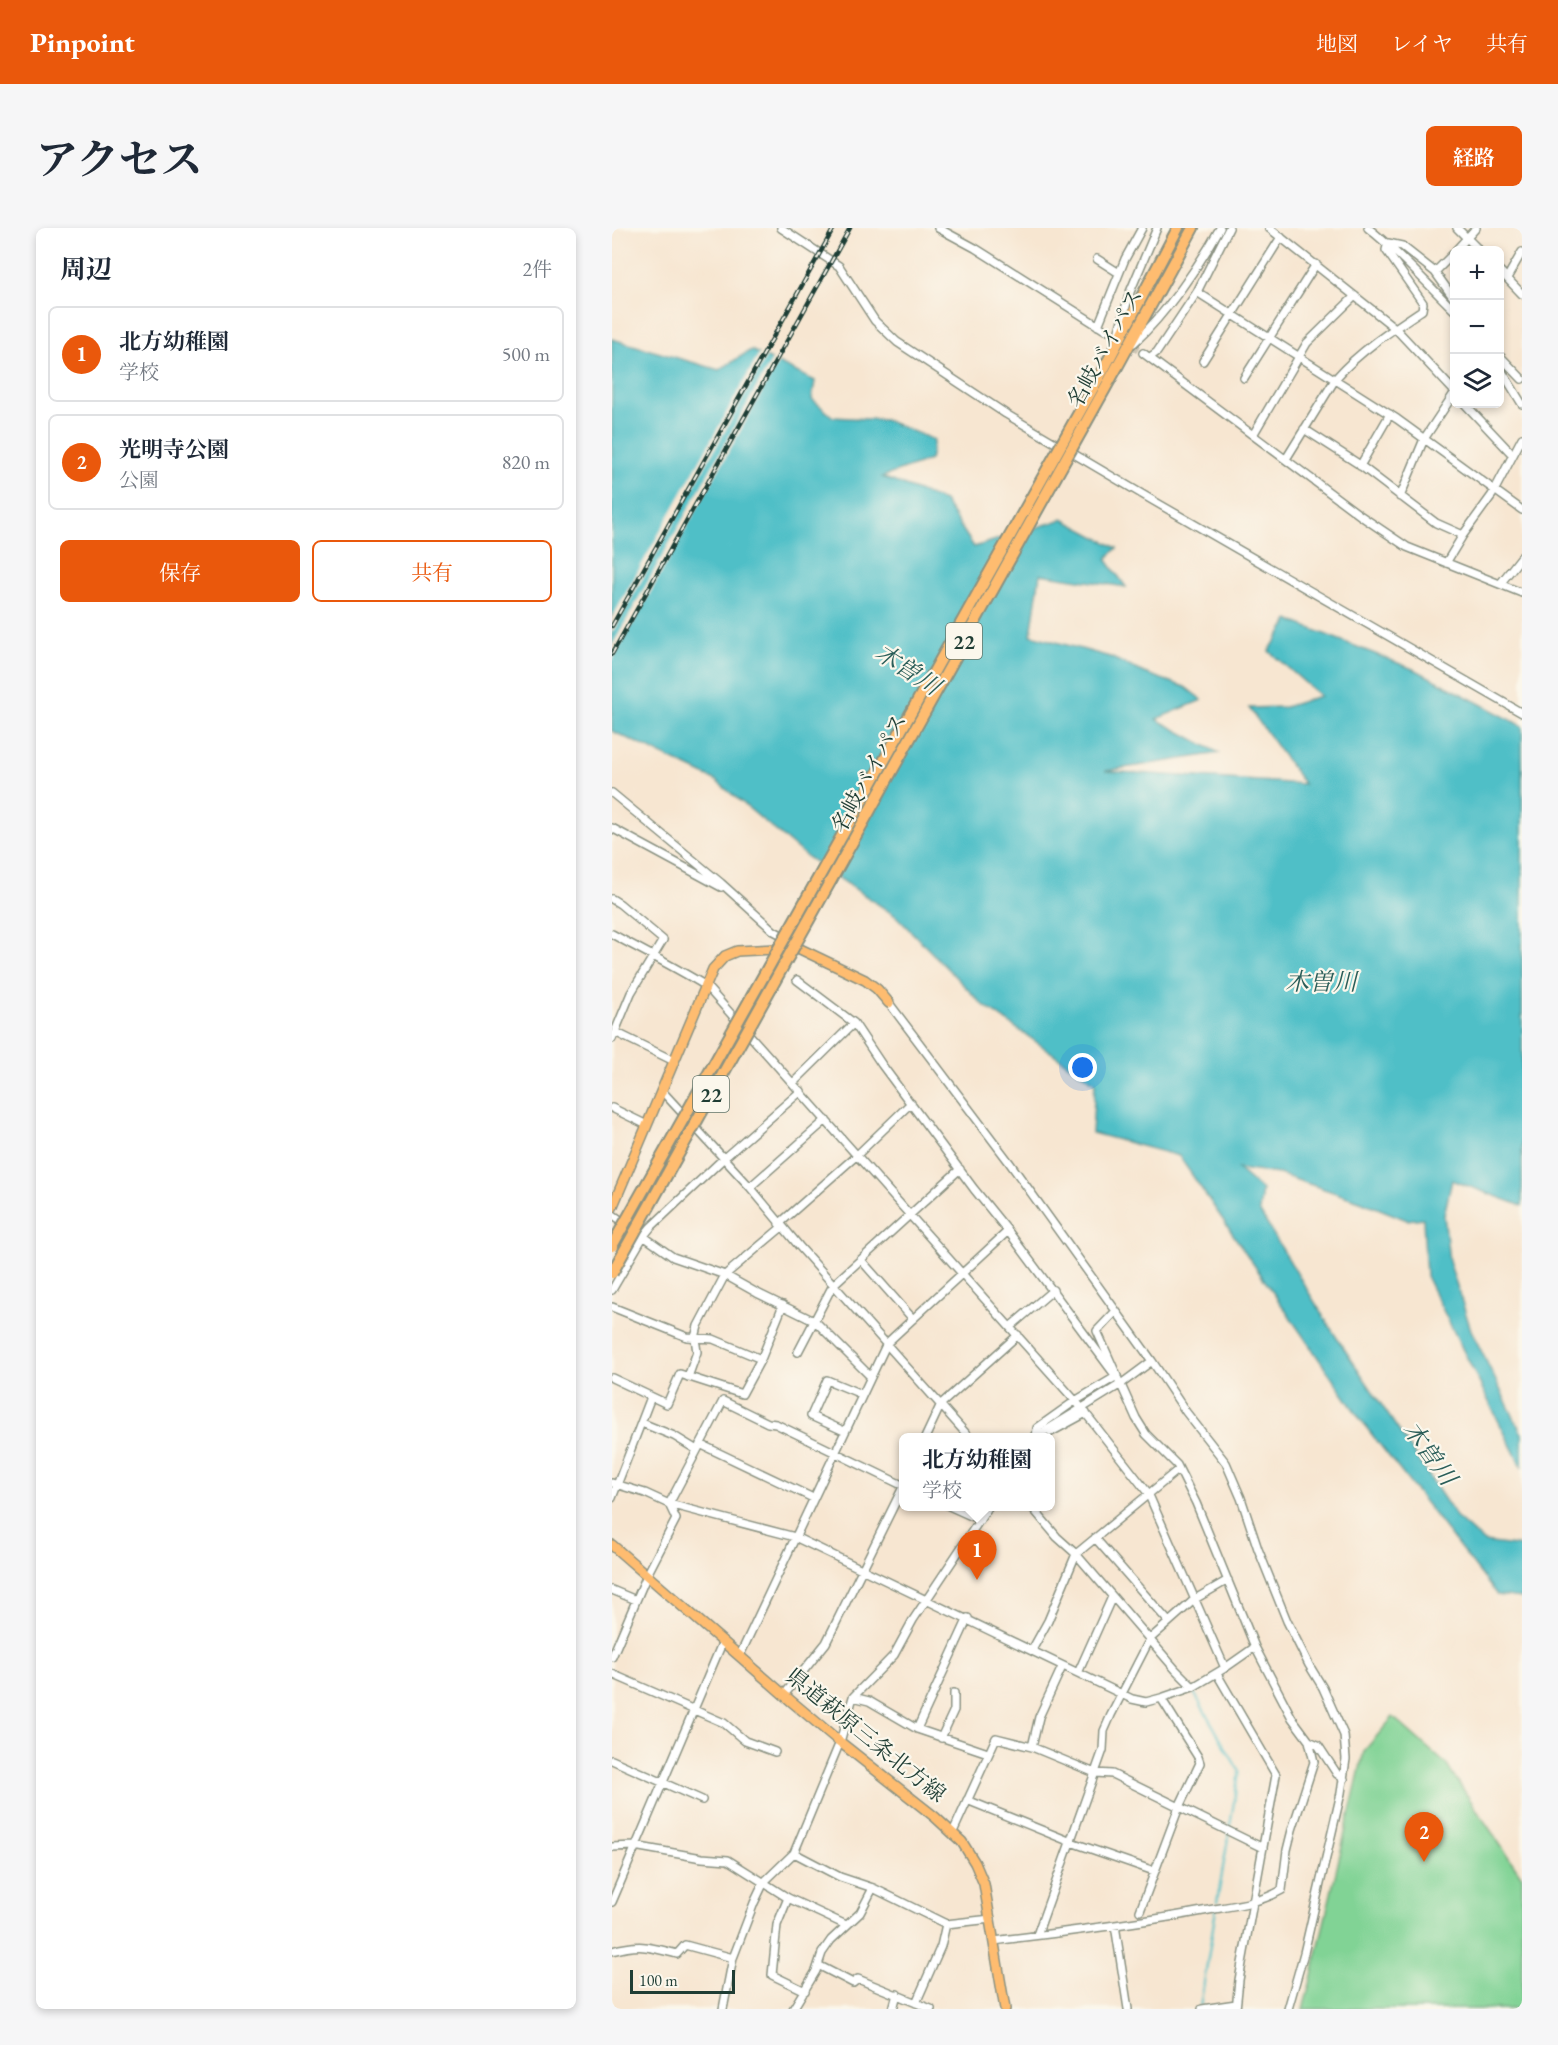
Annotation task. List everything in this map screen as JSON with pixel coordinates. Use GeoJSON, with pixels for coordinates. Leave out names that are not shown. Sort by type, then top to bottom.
{"type":"FeatureCollection","features":[{"type":"Feature","properties":{"kind":"highway","name":"名岐バイパス"},"geometry":{"type":"LineString","coordinates":[[612,1273],[1112,361],[1178,228]]}},
{"type":"Feature","properties":{"kind":"highway","name":"名岐バイパス"},"geometry":{"type":"LineString","coordinates":[[612,1246],[1112,361],[1126,350],[1193,228]]}},
{"type":"Feature","properties":{"kind":"main road"},"geometry":{"type":"LineString","coordinates":[[612,1208],[718,962],[732,952],[798,948],[865,980],[877,989],[889,1003]]}},
{"type":"Feature","properties":{"kind":"main road","name":"県道萩原三条北方線"},"geometry":{"type":"LineString","coordinates":[[612,1545],[784,1695],[962,1842],[984,1884],[1005,2009]]}},
{"type":"Feature","properties":{"kind":"street"},"geometry":{"type":"LineString","coordinates":[[781,228],[839,266],[875,321],[897,342],[1006,414],[1522,713]]}},
{"type":"Feature","properties":{"kind":"street"},"geometry":{"type":"LineString","coordinates":[[938,228],[975,248],[1101,328],[1119,273],[1142,228]]}},
{"type":"Feature","properties":{"kind":"street"},"geometry":{"type":"LineString","coordinates":[[1112,361],[1131,292],[1157,228]]}},
{"type":"Feature","properties":{"kind":"street"},"geometry":{"type":"LineString","coordinates":[[1126,350],[1151,327],[1193,270],[1220,228]]}},
{"type":"Feature","properties":{"kind":"street"},"geometry":{"type":"LineString","coordinates":[[1229,228],[1197,292],[1157,351],[1146,355],[1361,516],[1407,546],[1522,593]]}},
{"type":"Feature","properties":{"kind":"street"},"geometry":{"type":"LineString","coordinates":[[1269,228],[1395,328],[1455,392],[1425,439],[1400,497]]}},
{"type":"Feature","properties":{"kind":"street"},"geometry":{"type":"LineString","coordinates":[[1368,228],[1388,243],[1450,306]]}},
{"type":"Feature","properties":{"kind":"street"},"geometry":{"type":"LineString","coordinates":[[1457,228],[1475,246]]}},
{"type":"Feature","properties":{"kind":"street"},"geometry":{"type":"LineString","coordinates":[[1460,246],[1476,228]]}},
{"type":"Feature","properties":{"kind":"street"},"geometry":{"type":"LineString","coordinates":[[1203,361],[1281,237]]}},
{"type":"Feature","properties":{"kind":"street"},"geometry":{"type":"LineString","coordinates":[[1388,243],[1402,246],[1435,272],[1450,293]]}},
{"type":"Feature","properties":{"kind":"street"},"geometry":{"type":"LineString","coordinates":[[1286,459],[1344,368],[1422,309],[1423,303],[1386,250],[1388,243]]}},
{"type":"Feature","properties":{"kind":"street"},"geometry":{"type":"LineString","coordinates":[[1507,278],[1522,252]]}},
{"type":"Feature","properties":{"kind":"street"},"geometry":{"type":"LineString","coordinates":[[1435,272],[1450,256]]}},
{"type":"Feature","properties":{"kind":"street"},"geometry":{"type":"LineString","coordinates":[[1097,259],[1119,273]]}},
{"type":"Feature","properties":{"kind":"street"},"geometry":{"type":"LineString","coordinates":[[1244,378],[1316,264]]}},
{"type":"Feature","properties":{"kind":"street"},"geometry":{"type":"LineString","coordinates":[[1504,275],[1522,294]]}},
{"type":"Feature","properties":{"kind":"street"},"geometry":{"type":"LineString","coordinates":[[1197,292],[1390,414],[1522,510]]}},
{"type":"Feature","properties":{"kind":"street"},"geometry":{"type":"LineString","coordinates":[[1253,435],[1307,343],[1355,296]]}},
{"type":"Feature","properties":{"kind":"street"},"geometry":{"type":"LineString","coordinates":[[1504,360],[1522,379]]}},
{"type":"Feature","properties":{"kind":"street"},"geometry":{"type":"LineString","coordinates":[[1504,375],[1522,404]]}},
{"type":"Feature","properties":{"kind":"street"},"geometry":{"type":"LineString","coordinates":[[1469,408],[1512,454]]}},
{"type":"Feature","properties":{"kind":"street"},"geometry":{"type":"LineString","coordinates":[[1360,466],[1390,414]]}},
{"type":"Feature","properties":{"kind":"street"},"geometry":{"type":"LineString","coordinates":[[1304,429],[1360,466],[1436,523],[1463,535]]}},
{"type":"Feature","properties":{"kind":"street"},"geometry":{"type":"LineString","coordinates":[[1446,563],[1494,490],[1522,438]]}},
{"type":"Feature","properties":{"kind":"street"},"geometry":{"type":"LineString","coordinates":[[1500,584],[1522,556]]}},
{"type":"Feature","properties":{"kind":"street"},"geometry":{"type":"LineString","coordinates":[[612,793],[774,931],[791,940],[798,948]]}},
{"type":"Feature","properties":{"kind":"street"},"geometry":{"type":"LineString","coordinates":[[612,828],[731,893]]}},
{"type":"Feature","properties":{"kind":"street"},"geometry":{"type":"LineString","coordinates":[[612,899],[663,940],[632,993],[613,1035],[674,1061]]}},
{"type":"Feature","properties":{"kind":"street"},"geometry":{"type":"LineString","coordinates":[[612,933],[706,986],[1081,1407],[1148,1493],[1225,1668]]}},
{"type":"Feature","properties":{"kind":"street"},"geometry":{"type":"LineString","coordinates":[[798,980],[854,1023],[882,1065],[960,1170],[1118,1378]]}},
{"type":"Feature","properties":{"kind":"street"},"geometry":{"type":"LineString","coordinates":[[889,1003],[1009,1162],[1186,1412],[1226,1462],[1287,1621],[1323,1688],[1344,1735],[1346,1752],[1344,1779],[1304,1953],[1288,2008]]}},
{"type":"Feature","properties":{"kind":"street"},"geometry":{"type":"LineString","coordinates":[[793,1083],[854,1023]]}},
{"type":"Feature","properties":{"kind":"street"},"geometry":{"type":"LineString","coordinates":[[662,1091],[750,1187],[833,1285],[966,1433]]}},
{"type":"Feature","properties":{"kind":"street"},"geometry":{"type":"LineString","coordinates":[[612,1290],[643,1236],[651,1227],[724,1158],[801,1091]]}},
{"type":"Feature","properties":{"kind":"street"},"geometry":{"type":"LineString","coordinates":[[688,1377],[697,1352],[695,1338],[698,1326],[725,1275],[911,1103]]}},
{"type":"Feature","properties":{"kind":"street"},"geometry":{"type":"LineString","coordinates":[[612,1108],[647,1125]]}},
{"type":"Feature","properties":{"kind":"street"},"geometry":{"type":"LineString","coordinates":[[750,1187],[826,1120]]}},
{"type":"Feature","properties":{"kind":"street"},"geometry":{"type":"LineString","coordinates":[[798,1352],[816,1322],[833,1285],[960,1170]]}},
{"type":"Feature","properties":{"kind":"street"},"geometry":{"type":"LineString","coordinates":[[612,1214],[673,1257],[725,1275],[816,1322],[870,1376]]}},
{"type":"Feature","properties":{"kind":"street"},"geometry":{"type":"LineString","coordinates":[[740,1655],[887,1343],[1008,1232]]}},
{"type":"Feature","properties":{"kind":"street"},"geometry":{"type":"LineString","coordinates":[[861,1260],[913,1319]]}},
{"type":"Feature","properties":{"kind":"street"},"geometry":{"type":"LineString","coordinates":[[1010,1327],[1053,1290]]}},
{"type":"Feature","properties":{"kind":"street"},"geometry":{"type":"LineString","coordinates":[[612,1378],[667,1404],[680,1374],[742,1394],[761,1359],[783,1305]]}},
{"type":"Feature","properties":{"kind":"street"},"geometry":{"type":"LineString","coordinates":[[613,1309],[687,1337],[712,1339],[761,1359]]}},
{"type":"Feature","properties":{"kind":"street"},"geometry":{"type":"LineString","coordinates":[[1116,1311],[1097,1331],[1118,1378]]}},
{"type":"Feature","properties":{"kind":"street"},"geometry":{"type":"LineString","coordinates":[[927,1433],[940,1404],[1018,1335]]}},
{"type":"Feature","properties":{"kind":"street"},"geometry":{"type":"LineString","coordinates":[[1043,1433],[1121,1384],[1152,1361]]}},
{"type":"Feature","properties":{"kind":"street"},"geometry":{"type":"LineString","coordinates":[[1048,1433],[1118,1378]]}},
{"type":"Feature","properties":{"kind":"street"},"geometry":{"type":"LineString","coordinates":[[844,1431],[811,1416],[827,1380],[861,1394]]}},
{"type":"Feature","properties":{"kind":"street"},"geometry":{"type":"LineString","coordinates":[[994,1941],[1115,1925],[1269,1898],[1282,1890],[1289,1840],[1305,1784],[1314,1762],[1309,1741],[1292,1718],[1254,1647],[1196,1503],[1179,1469],[1146,1434],[1122,1387]]}},
{"type":"Feature","properties":{"kind":"street"},"geometry":{"type":"LineString","coordinates":[[669,1504],[729,1390]]}},
{"type":"Feature","properties":{"kind":"street"},"geometry":{"type":"LineString","coordinates":[[612,1498],[615,1484],[651,1397]]}},
{"type":"Feature","properties":{"kind":"street"},"geometry":{"type":"LineString","coordinates":[[723,1401],[899,1483]]}},
{"type":"Feature","properties":{"kind":"street"},"geometry":{"type":"LineString","coordinates":[[1037,1433],[1037,1428],[1081,1407]]}},
{"type":"Feature","properties":{"kind":"street"},"geometry":{"type":"LineString","coordinates":[[642,1423],[813,1498]]}},
{"type":"Feature","properties":{"kind":"street"},"geometry":{"type":"LineString","coordinates":[[1032,1650],[1048,1621],[1076,1554],[1179,1469]]}},
{"type":"Feature","properties":{"kind":"street"},"geometry":{"type":"LineString","coordinates":[[615,1484],[645,1493],[669,1504],[795,1537],[968,1618],[1062,1667],[1122,1695],[1146,1702],[1193,1687],[1217,1674],[1254,1647]]}},
{"type":"Feature","properties":{"kind":"street"},"geometry":{"type":"LineString","coordinates":[[784,1695],[826,1643],[899,1493]]}},
{"type":"Feature","properties":{"kind":"street"},"geometry":{"type":"LineString","coordinates":[[612,1657],[647,1575],[676,1519],[669,1504]]}},
{"type":"Feature","properties":{"kind":"street"},"geometry":{"type":"LineString","coordinates":[[959,1511],[980,1521]]}},
{"type":"Feature","properties":{"kind":"street"},"geometry":{"type":"LineString","coordinates":[[723,2009],[733,1958],[754,1902],[764,1882],[794,1853],[840,1742],[853,1697],[894,1655],[913,1620],[985,1511]]}},
{"type":"Feature","properties":{"kind":"street"},"geometry":{"type":"LineString","coordinates":[[1035,1511],[1193,1687]]}},
{"type":"Feature","properties":{"kind":"street"},"geometry":{"type":"LineString","coordinates":[[1095,1538],[1168,1621]]}},
{"type":"Feature","properties":{"kind":"street"},"geometry":{"type":"LineString","coordinates":[[1037,1935],[1103,1750],[1104,1731],[1150,1639],[1195,1599],[1228,1580]]}},
{"type":"Feature","properties":{"kind":"street"},"geometry":{"type":"LineString","coordinates":[[612,1590],[636,1600]]}},
{"type":"Feature","properties":{"kind":"street"},"geometry":{"type":"LineString","coordinates":[[1078,1673],[1112,1597]]}},
{"type":"Feature","properties":{"kind":"street"},"geometry":{"type":"LineString","coordinates":[[917,1729],[968,1618]]}},
{"type":"Feature","properties":{"kind":"street"},"geometry":{"type":"LineString","coordinates":[[612,1902],[661,1782],[723,1641]]}},
{"type":"Feature","properties":{"kind":"street"},"geometry":{"type":"LineString","coordinates":[[1032,1747],[1040,1717],[1062,1667]]}},
{"type":"Feature","properties":{"kind":"street"},"geometry":{"type":"LineString","coordinates":[[612,1674],[693,1708],[724,1723],[745,1741],[775,1752]]}},
{"type":"Feature","properties":{"kind":"street"},"geometry":{"type":"LineString","coordinates":[[1202,2009],[1236,2006],[1276,1775],[1217,1674]]}},
{"type":"Feature","properties":{"kind":"street"},"geometry":{"type":"LineString","coordinates":[[941,1738],[954,1710],[954,1693]]}},
{"type":"Feature","properties":{"kind":"street"},"geometry":{"type":"LineString","coordinates":[[853,1697],[869,1701],[917,1729],[988,1752]]}},
{"type":"Feature","properties":{"kind":"street"},"geometry":{"type":"LineString","coordinates":[[1140,1911],[1179,1807],[1200,1763],[1161,1698]]}},
{"type":"Feature","properties":{"kind":"street"},"geometry":{"type":"LineString","coordinates":[[952,1832],[996,1738],[1032,1747],[1095,1773],[1112,1774],[1263,1848]]}},
{"type":"Feature","properties":{"kind":"street"},"geometry":{"type":"LineString","coordinates":[[1309,1741],[1318,1745],[1337,1774],[1344,1779]]}},
{"type":"Feature","properties":{"kind":"street"},"geometry":{"type":"LineString","coordinates":[[612,1760],[702,1800]]}},
{"type":"Feature","properties":{"kind":"street"},"geometry":{"type":"LineString","coordinates":[[967,1800],[1071,1842],[1154,1871]]}},
{"type":"Feature","properties":{"kind":"street"},"geometry":{"type":"LineString","coordinates":[[612,1847],[634,1846],[702,1858],[728,1860],[788,1898],[846,1925]]}},
{"type":"Feature","properties":{"kind":"street"},"geometry":{"type":"LineString","coordinates":[[794,1853],[840,1877],[873,1888],[946,1924],[990,1919]]}},
{"type":"Feature","properties":{"kind":"street"},"geometry":{"type":"LineString","coordinates":[[793,2009],[805,1991],[826,1947],[860,1913],[873,1888]]}},
{"type":"Feature","properties":{"kind":"street"},"geometry":{"type":"LineString","coordinates":[[788,1898],[777,1925],[772,1975],[805,1991]]}},
{"type":"Feature","properties":{"kind":"street"},"geometry":{"type":"LineString","coordinates":[[916,2003],[941,1946],[946,1924]]}},
{"type":"Feature","properties":{"kind":"street"},"geometry":{"type":"LineString","coordinates":[[1115,1925],[1128,2009]]}},
{"type":"Feature","properties":{"kind":"street"},"geometry":{"type":"LineString","coordinates":[[612,1951],[643,1945],[677,1954],[685,1945],[733,1958]]}},
{"type":"Feature","properties":{"kind":"street"},"geometry":{"type":"LineString","coordinates":[[818,1965],[853,1983],[858,1978],[931,2009]]}},
{"type":"Feature","properties":{"kind":"street"},"geometry":{"type":"LineString","coordinates":[[893,2009],[897,1994]]}},
{"type":"Feature","properties":{"kind":"green space"},"geometry":{"type":"Polygon","coordinates":[[[1393,1717],[1446,1764],[1522,1877],[1522,2009],[1303,2009],[1364,1751],[1393,1717]]]}},
{"type":"Feature","properties":{"kind":"water","name":"木曽川"},"geometry":{"type":"Polygon","coordinates":[[[612,339],[719,370],[751,350],[815,381],[812,399],[833,417],[885,420],[934,440],[930,460],[882,477],[944,501],[974,547],[1063,519],[1117,548],[1106,559],[1126,587],[1040,574],[1031,635],[1110,657],[1144,673],[1185,687],[1202,700],[1156,719],[1219,753],[1105,771],[1304,784],[1249,708],[1285,707],[1320,696],[1269,651],[1289,620],[1418,671],[1522,726],[1522,1206],[1452,1180],[1444,1215],[1449,1261],[1471,1330],[1522,1434],[1522,1468],[1426,1276],[1423,1218],[1407,1220],[1360,1201],[1279,1174],[1238,1169],[1262,1190],[1259,1211],[1333,1332],[1457,1518],[1484,1542],[1522,1547],[1522,1598],[1497,1595],[1363,1423],[1179,1156],[1092,1133],[1095,1083],[982,1004],[896,916],[807,857],[715,780],[612,731],[612,339]]]}},
{"type":"Feature","properties":{"kind":"pier"},"geometry":{"type":"Polygon","coordinates":[[[761,351],[767,355],[612,633],[612,618],[761,351]]]}},
{"type":"Feature","properties":{"kind":"pier"},"geometry":{"type":"Polygon","coordinates":[[[773,358],[779,361],[612,661],[612,646],[773,358]]]}},
{"type":"Feature","properties":{"kind":"waterway"},"geometry":{"type":"LineString","coordinates":[[1193,1691],[1239,1771],[1230,1826]]}},
{"type":"Feature","properties":{"kind":"waterway"},"geometry":{"type":"LineString","coordinates":[[1217,1902],[1229,1833]]}},
{"type":"Feature","properties":{"kind":"waterway"},"geometry":{"type":"LineString","coordinates":[[1200,2007],[1216,1909]]}},
{"type":"Feature","properties":{"kind":"tunnel"},"geometry":{"type":"LineString","coordinates":[[1105,330],[1143,353]]}},
{"type":"Feature","properties":{"kind":"railway"},"geometry":{"type":"LineString","coordinates":[[612,626],[834,228]]}},
{"type":"Feature","properties":{"kind":"railway"},"geometry":{"type":"LineString","coordinates":[[612,654],[850,228]]}},
{"type":"Feature","properties":{"kind":"place","name":"北方幼稚園"},"geometry":{"type":"Point","coordinates":[977,1580]}},
{"type":"Feature","properties":{"kind":"place","name":"光明寺公園"},"geometry":{"type":"Point","coordinates":[1424,1862]}}]}
